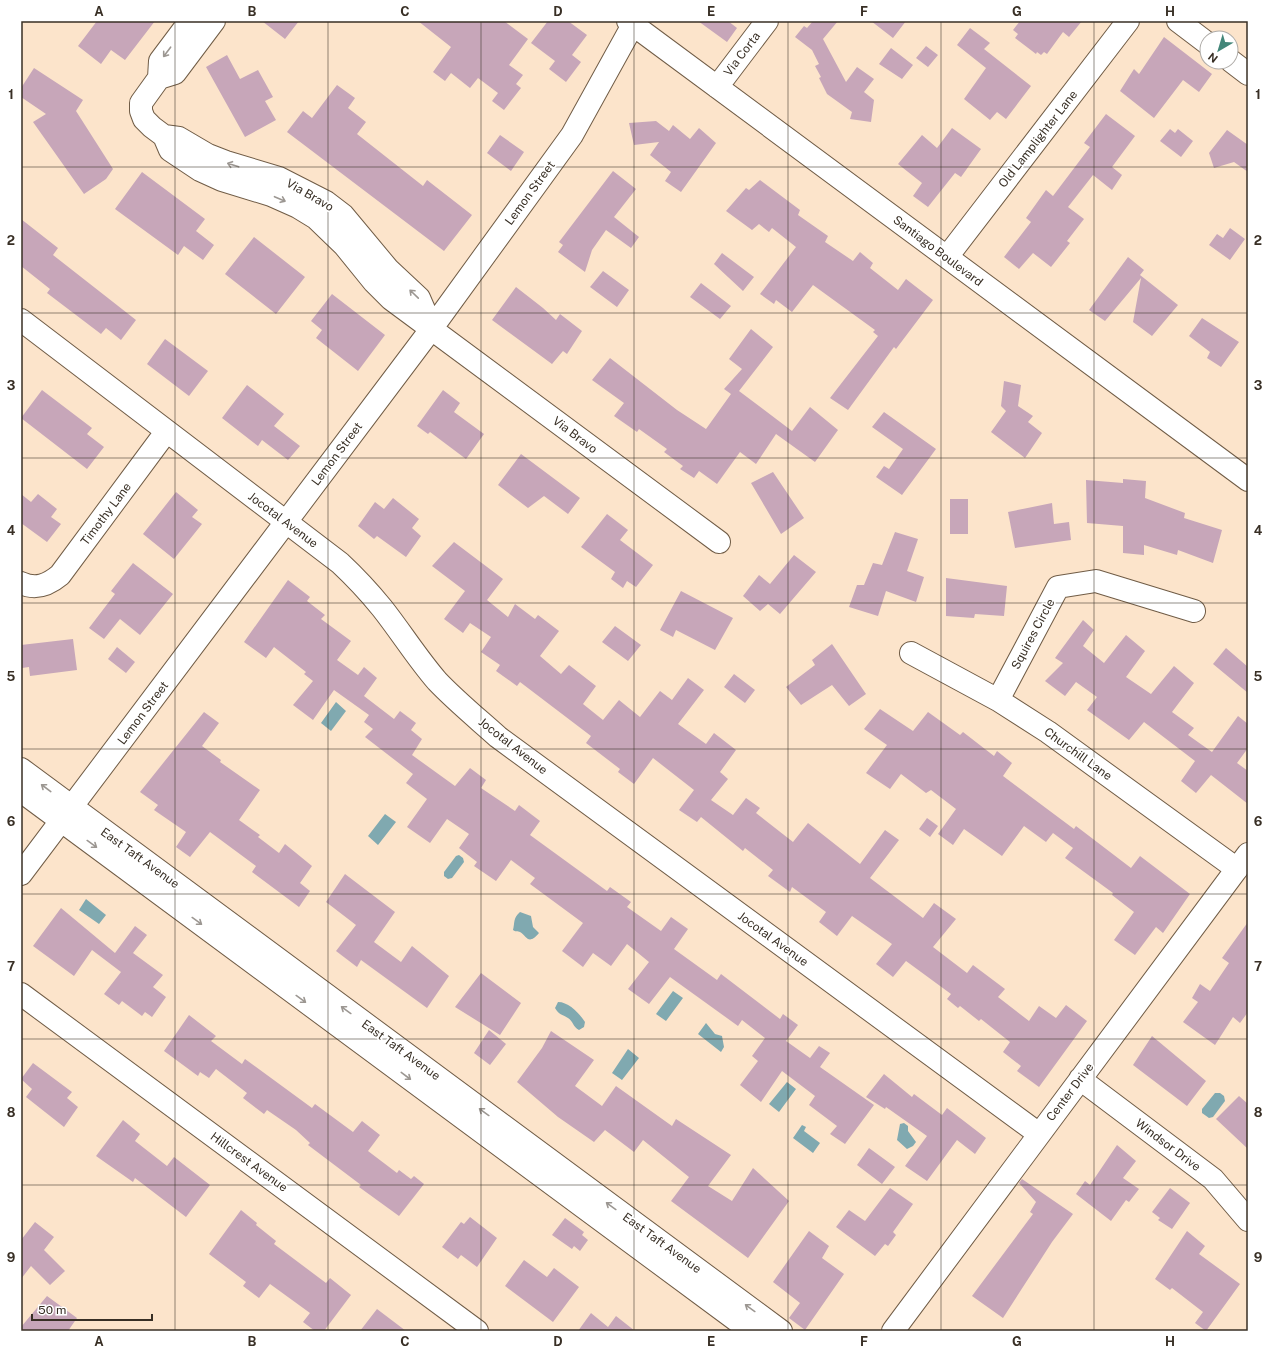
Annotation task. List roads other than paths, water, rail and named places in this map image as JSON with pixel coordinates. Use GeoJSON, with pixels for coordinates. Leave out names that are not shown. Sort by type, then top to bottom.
{"type":"FeatureCollection","features":[{"type":"Feature","properties":{"kind":"street"},"geometry":{"type":"LineString","coordinates":[[190,21],[160,60],[158,78],[176,73],[214,21]]}},
{"type":"Feature","properties":{"kind":"street","name":"Via Corta"},"geometry":{"type":"LineString","coordinates":[[717,87],[767,21]]}},
{"type":"Feature","properties":{"kind":"street","name":"Old Lamplighter Lane"},"geometry":{"type":"LineString","coordinates":[[947,257],[1128,21]]}},
{"type":"Feature","properties":{"kind":"street"},"geometry":{"type":"LineString","coordinates":[[1178,21],[1199,37]]}},
{"type":"Feature","properties":{"kind":"street","name":"Santiago Boulevard"},"geometry":{"type":"LineString","coordinates":[[632,22],[717,87],[1248,480]]}},
{"type":"Feature","properties":{"kind":"street","name":"Lemon Street"},"geometry":{"type":"LineString","coordinates":[[21,874],[432,328],[572,135],[632,22]]}},
{"type":"Feature","properties":{"kind":"street"},"geometry":{"type":"LineString","coordinates":[[1239,67],[1248,74]]}},
{"type":"Feature","properties":{"kind":"street","name":"Via Bravo"},"geometry":{"type":"LineString","coordinates":[[158,78],[141,103],[141,111],[144,119],[164,136],[180,138],[257,181],[279,178],[304,189],[326,202],[343,215],[347,234],[419,298],[432,328],[719,542]]}},
{"type":"Feature","properties":{"kind":"street","name":"Jocotal Avenue"},"geometry":{"type":"LineString","coordinates":[[21,320],[166,432],[340,563],[360,582],[383,609],[409,646],[438,682],[498,737],[1039,1134]]}},
{"type":"Feature","properties":{"kind":"street","name":"Timothy Lane"},"geometry":{"type":"LineString","coordinates":[[30,585],[50,583],[60,575],[166,432]]}},
{"type":"Feature","properties":{"kind":"street","name":"Squires Circle"},"geometry":{"type":"LineString","coordinates":[[998,700],[1058,587],[1096,581],[1194,611]]}},
{"type":"Feature","properties":{"kind":"street","name":"Churchill Lane"},"geometry":{"type":"LineString","coordinates":[[911,653],[998,700],[1242,861]]}},
{"type":"Feature","properties":{"kind":"street","name":"East Taft Avenue"},"geometry":{"type":"LineString","coordinates":[[21,769],[66,814],[507,1140],[751,1331]]}},
{"type":"Feature","properties":{"kind":"street","name":"East Taft Avenue"},"geometry":{"type":"LineString","coordinates":[[21,791],[66,814]]}},
{"type":"Feature","properties":{"kind":"street","name":"Center Drive"},"geometry":{"type":"LineString","coordinates":[[893,1331],[1242,861]]}},
{"type":"Feature","properties":{"kind":"street","name":"Hillcrest Avenue"},"geometry":{"type":"LineString","coordinates":[[21,994],[478,1331]]}},
{"type":"Feature","properties":{"kind":"street","name":"Windsor Drive"},"geometry":{"type":"LineString","coordinates":[[1080,1080],[1213,1179],[1248,1220]]}},
{"type":"Feature","properties":{"kind":"street","name":"East Taft Avenue"},"geometry":{"type":"LineString","coordinates":[[507,1140],[781,1331]]}},
{"type":"Feature","properties":{"kind":"water"},"geometry":{"type":"Polygon","coordinates":[[[336,702],[346,711],[331,731],[321,723],[336,702]]]}},
{"type":"Feature","properties":{"kind":"water"},"geometry":{"type":"Polygon","coordinates":[[[385,814],[396,822],[378,845],[368,836],[385,814]]]}},
{"type":"Feature","properties":{"kind":"water"},"geometry":{"type":"Polygon","coordinates":[[[459,855],[463,858],[464,862],[452,878],[448,879],[444,876],[444,872],[456,856],[459,855]]]}},
{"type":"Feature","properties":{"kind":"water"},"geometry":{"type":"Polygon","coordinates":[[[86,899],[106,915],[99,924],[79,910],[86,899]]]}},
{"type":"Feature","properties":{"kind":"water"},"geometry":{"type":"Polygon","coordinates":[[[520,912],[531,916],[533,927],[539,933],[532,939],[528,939],[520,932],[513,930],[515,918],[520,912]]]}},
{"type":"Feature","properties":{"kind":"water"},"geometry":{"type":"Polygon","coordinates":[[[673,991],[683,998],[666,1021],[656,1014],[673,991]]]}},
{"type":"Feature","properties":{"kind":"water"},"geometry":{"type":"Polygon","coordinates":[[[558,1002],[562,1002],[570,1006],[577,1012],[585,1022],[584,1027],[579,1030],[570,1019],[558,1012],[555,1008],[558,1002]]]}},
{"type":"Feature","properties":{"kind":"water"},"geometry":{"type":"Polygon","coordinates":[[[706,1023],[715,1034],[722,1036],[724,1047],[721,1052],[698,1034],[706,1023]]]}},
{"type":"Feature","properties":{"kind":"water"},"geometry":{"type":"Polygon","coordinates":[[[628,1049],[639,1058],[622,1080],[612,1073],[628,1049]]]}},
{"type":"Feature","properties":{"kind":"water"},"geometry":{"type":"Polygon","coordinates":[[[787,1082],[796,1089],[779,1112],[769,1104],[787,1082]]]}},
{"type":"Feature","properties":{"kind":"water"},"geometry":{"type":"Polygon","coordinates":[[[1215,1093],[1220,1093],[1224,1096],[1225,1101],[1213,1117],[1209,1118],[1202,1113],[1202,1109],[1215,1093]]]}},
{"type":"Feature","properties":{"kind":"water"},"geometry":{"type":"Polygon","coordinates":[[[904,1123],[908,1126],[908,1131],[916,1142],[913,1146],[907,1149],[897,1140],[900,1124],[904,1123]]]}},
{"type":"Feature","properties":{"kind":"water"},"geometry":{"type":"Polygon","coordinates":[[[802,1125],[806,1127],[804,1131],[820,1143],[813,1153],[793,1138],[802,1125]]]}}]}
